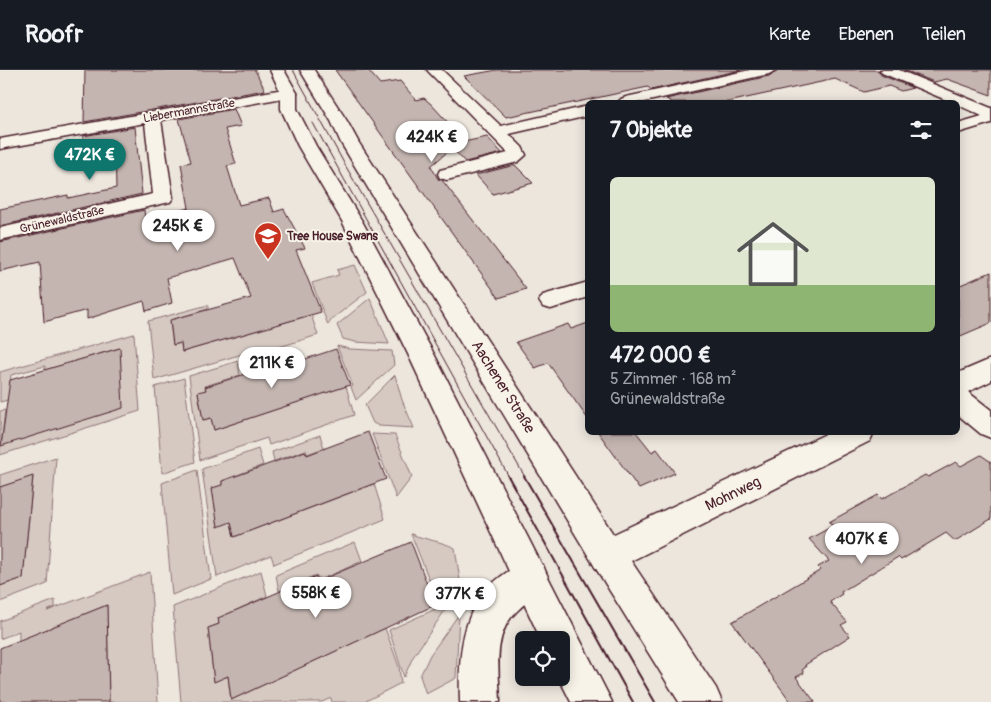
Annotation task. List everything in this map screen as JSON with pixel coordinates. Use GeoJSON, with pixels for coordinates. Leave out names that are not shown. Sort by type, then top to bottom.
{"type":"FeatureCollection","features":[{"type":"Feature","properties":{"kind":"street"},"geometry":{"type":"LineString","coordinates":[[277,70],[289,93],[289,109],[320,141],[352,221],[421,354],[556,631]]}},
{"type":"Feature","properties":{"kind":"street","name":"Aachener Straße"},"geometry":{"type":"LineString","coordinates":[[307,70],[339,121],[350,143],[607,555],[702,702]]}},
{"type":"Feature","properties":{"kind":"street"},"geometry":{"type":"LineString","coordinates":[[436,71],[455,70]]}},
{"type":"Feature","properties":{"kind":"street"},"geometry":{"type":"LineString","coordinates":[[635,100],[768,70]]}},
{"type":"Feature","properties":{"kind":"street"},"geometry":{"type":"LineString","coordinates":[[887,70],[955,100]]}},
{"type":"Feature","properties":{"kind":"street"},"geometry":{"type":"LineString","coordinates":[[436,71],[498,132],[516,151],[517,155],[512,158],[447,174]]}},
{"type":"Feature","properties":{"kind":"street","name":"Liebermannstraße"},"geometry":{"type":"LineString","coordinates":[[0,144],[289,93]]}},
{"type":"Feature","properties":{"kind":"street"},"geometry":{"type":"LineString","coordinates":[[960,102],[991,116]]}},
{"type":"Feature","properties":{"kind":"street"},"geometry":{"type":"LineString","coordinates":[[498,132],[585,114]]}},
{"type":"Feature","properties":{"kind":"street"},"geometry":{"type":"LineString","coordinates":[[960,127],[991,116]]}},
{"type":"Feature","properties":{"kind":"street","name":"Grünewaldstraße"},"geometry":{"type":"LineString","coordinates":[[0,234],[163,198],[153,118]]}},
{"type":"Feature","properties":{"kind":"street"},"geometry":{"type":"LineString","coordinates":[[320,141],[342,139],[350,143]]}},
{"type":"Feature","properties":{"kind":"street"},"geometry":{"type":"LineString","coordinates":[[551,300],[585,290]]}},
{"type":"Feature","properties":{"kind":"street"},"geometry":{"type":"LineString","coordinates":[[960,384],[991,368]]}},
{"type":"Feature","properties":{"kind":"street"},"geometry":{"type":"LineString","coordinates":[[960,402],[991,426]]}},
{"type":"Feature","properties":{"kind":"street","name":"Mohnweg"},"geometry":{"type":"LineString","coordinates":[[607,555],[854,435]]}},
{"type":"Feature","properties":{"kind":"street"},"geometry":{"type":"LineString","coordinates":[[480,702],[478,661],[481,639],[488,621],[496,605],[530,578]]}},
{"type":"Feature","properties":{"kind":"street"},"geometry":{"type":"LineString","coordinates":[[570,658],[592,702]]}},
{"type":"Feature","properties":{"kind":"shaded area"},"geometry":{"type":"Polygon","coordinates":[[[355,265],[367,292],[332,319],[328,325],[312,283],[339,275],[337,270],[355,265]]]}},
{"type":"Feature","properties":{"kind":"shaded area"},"geometry":{"type":"Polygon","coordinates":[[[370,298],[389,344],[355,342],[343,339],[337,325],[370,298]]]}},
{"type":"Feature","properties":{"kind":"shaded area"},"geometry":{"type":"Polygon","coordinates":[[[208,305],[208,309],[177,318],[177,321],[170,323],[173,345],[181,343],[182,352],[311,315],[318,335],[247,357],[246,353],[154,380],[148,321],[208,305]]]}},
{"type":"Feature","properties":{"kind":"shaded area"},"geometry":{"type":"Polygon","coordinates":[[[134,334],[140,411],[0,455],[0,411],[5,410],[1,446],[119,348],[45,370],[45,366],[11,375],[8,400],[0,402],[0,372],[134,334]]]}},
{"type":"Feature","properties":{"kind":"shaded area"},"geometry":{"type":"Polygon","coordinates":[[[337,346],[350,349],[392,351],[394,365],[356,400],[351,387],[353,386],[337,346]]]}},
{"type":"Feature","properties":{"kind":"shaded area"},"geometry":{"type":"Polygon","coordinates":[[[293,349],[297,361],[281,367],[280,363],[253,371],[250,362],[293,349]]]}},
{"type":"Feature","properties":{"kind":"shaded area"},"geometry":{"type":"Polygon","coordinates":[[[238,361],[240,375],[205,386],[206,390],[198,393],[203,420],[211,418],[214,430],[346,386],[354,415],[269,445],[267,438],[200,460],[189,376],[238,361]]]}},
{"type":"Feature","properties":{"kind":"shaded area"},"geometry":{"type":"Polygon","coordinates":[[[395,375],[402,400],[414,428],[379,426],[373,423],[365,405],[395,375]]]}},
{"type":"Feature","properties":{"kind":"shaded area"},"geometry":{"type":"Polygon","coordinates":[[[184,378],[195,462],[162,473],[155,387],[184,378]]]}},
{"type":"Feature","properties":{"kind":"shaded area"},"geometry":{"type":"Polygon","coordinates":[[[372,434],[395,435],[412,477],[396,498],[372,434]]]}},
{"type":"Feature","properties":{"kind":"shaded area"},"geometry":{"type":"Polygon","coordinates":[[[320,435],[324,448],[307,454],[306,450],[274,461],[272,452],[320,435]]]}},
{"type":"Feature","properties":{"kind":"shaded area"},"geometry":{"type":"Polygon","coordinates":[[[258,449],[263,465],[222,481],[222,485],[212,489],[218,526],[231,521],[234,537],[374,484],[385,519],[274,564],[271,555],[217,577],[202,469],[258,449]]]}},
{"type":"Feature","properties":{"kind":"shaded area"},"geometry":{"type":"Polygon","coordinates":[[[56,457],[47,584],[0,602],[0,586],[23,578],[33,477],[0,487],[0,475],[56,457]]]}},
{"type":"Feature","properties":{"kind":"shaded area"},"geometry":{"type":"Polygon","coordinates":[[[197,470],[211,579],[172,595],[162,483],[197,470]]]}},
{"type":"Feature","properties":{"kind":"shaded area"},"geometry":{"type":"Polygon","coordinates":[[[411,534],[455,548],[461,587],[413,657],[404,677],[389,630],[440,607],[411,534]]]}},
{"type":"Feature","properties":{"kind":"shaded area"},"geometry":{"type":"Polygon","coordinates":[[[355,542],[362,561],[320,580],[316,575],[279,591],[276,575],[355,542]]]}},
{"type":"Feature","properties":{"kind":"shaded area"},"geometry":{"type":"Polygon","coordinates":[[[261,571],[267,596],[219,618],[219,624],[208,628],[214,681],[228,676],[231,700],[385,628],[399,667],[401,683],[364,702],[332,702],[331,698],[322,702],[181,702],[173,607],[261,571]]]}},
{"type":"Feature","properties":{"kind":"shaded area"},"geometry":{"type":"Polygon","coordinates":[[[150,572],[158,702],[109,702],[107,605],[19,641],[19,631],[0,639],[0,621],[55,600],[55,607],[47,611],[150,572]]]}},
{"type":"Feature","properties":{"kind":"shaded area"},"geometry":{"type":"Polygon","coordinates":[[[459,614],[456,678],[426,694],[420,676],[430,655],[459,614]]]}},
{"type":"Feature","properties":{"kind":"building"},"geometry":{"type":"Polygon","coordinates":[[[85,70],[255,70],[265,90],[84,122],[85,70]]]}},
{"type":"Feature","properties":{"kind":"building"},"geometry":{"type":"Polygon","coordinates":[[[335,70],[368,70],[380,84],[400,81],[416,100],[424,98],[431,104],[463,139],[459,143],[487,137],[502,153],[465,162],[452,148],[431,166],[438,179],[442,180],[526,289],[499,298],[335,70]]]}},
{"type":"Feature","properties":{"kind":"building"},"geometry":{"type":"Polygon","coordinates":[[[497,70],[741,70],[651,90],[648,87],[506,117],[464,76],[497,70]]]}},
{"type":"Feature","properties":{"kind":"building"},"geometry":{"type":"Polygon","coordinates":[[[778,70],[878,70],[881,75],[913,88],[901,91],[889,86],[864,92],[835,79],[737,100],[666,99],[769,76],[778,70]]]}},
{"type":"Feature","properties":{"kind":"building"},"geometry":{"type":"Polygon","coordinates":[[[904,70],[991,70],[991,95],[947,79],[934,82],[904,70]]]}},
{"type":"Feature","properties":{"kind":"building"},"geometry":{"type":"Polygon","coordinates":[[[234,109],[241,126],[225,129],[236,164],[227,166],[239,205],[269,198],[274,212],[284,209],[305,248],[296,250],[321,312],[182,352],[181,343],[173,345],[170,320],[251,298],[235,258],[167,278],[172,303],[146,311],[144,301],[87,319],[87,310],[44,322],[40,262],[0,271],[0,242],[144,210],[145,219],[189,208],[181,164],[191,162],[179,119],[234,109]]]}},
{"type":"Feature","properties":{"kind":"building"},"geometry":{"type":"Polygon","coordinates":[[[135,127],[142,194],[0,226],[0,209],[68,195],[68,198],[116,188],[115,144],[83,150],[83,136],[135,127]]]}},
{"type":"Feature","properties":{"kind":"building"},"geometry":{"type":"Polygon","coordinates":[[[515,165],[533,183],[493,194],[476,175],[515,165]]]}},
{"type":"Feature","properties":{"kind":"building"},"geometry":{"type":"Polygon","coordinates":[[[991,272],[991,323],[960,336],[960,285],[991,272]]]}},
{"type":"Feature","properties":{"kind":"building"},"geometry":{"type":"Polygon","coordinates":[[[568,324],[571,329],[585,324],[585,415],[548,363],[535,368],[516,342],[568,324]]]}},
{"type":"Feature","properties":{"kind":"building"},"geometry":{"type":"Polygon","coordinates":[[[120,348],[123,408],[1,446],[10,380],[120,348]]]}},
{"type":"Feature","properties":{"kind":"building"},"geometry":{"type":"Polygon","coordinates":[[[336,349],[350,385],[214,430],[211,418],[203,420],[198,392],[206,390],[205,387],[280,363],[281,367],[336,349]]]}},
{"type":"Feature","properties":{"kind":"building"},"geometry":{"type":"Polygon","coordinates":[[[368,432],[386,479],[234,537],[231,522],[218,527],[212,488],[222,485],[222,481],[305,451],[307,455],[368,432]]]}},
{"type":"Feature","properties":{"kind":"building"},"geometry":{"type":"Polygon","coordinates":[[[600,435],[638,435],[652,452],[657,449],[675,473],[639,489],[600,435]]]}},
{"type":"Feature","properties":{"kind":"building"},"geometry":{"type":"Polygon","coordinates":[[[981,455],[991,462],[991,519],[955,541],[946,533],[901,560],[898,557],[841,592],[842,594],[830,602],[847,622],[841,625],[850,636],[805,665],[806,667],[802,670],[804,673],[796,677],[815,702],[791,702],[732,622],[821,570],[818,567],[829,561],[809,539],[833,526],[829,522],[878,495],[882,499],[925,475],[928,477],[956,462],[961,466],[981,455]]]}},
{"type":"Feature","properties":{"kind":"building"},"geometry":{"type":"Polygon","coordinates":[[[33,476],[23,578],[0,586],[0,487],[33,476]]]}},
{"type":"Feature","properties":{"kind":"building"},"geometry":{"type":"Polygon","coordinates":[[[411,542],[435,605],[231,700],[228,676],[214,682],[208,628],[219,624],[218,618],[316,576],[318,581],[411,542]]]}},
{"type":"Feature","properties":{"kind":"building"},"geometry":{"type":"Polygon","coordinates":[[[107,605],[109,702],[0,702],[0,648],[107,605]]]}},
{"type":"Feature","properties":{"kind":"tram line"},"geometry":{"type":"LineString","coordinates":[[293,70],[345,165],[525,477]]}},
{"type":"Feature","properties":{"kind":"tram line"},"geometry":{"type":"LineString","coordinates":[[313,123],[509,477]]}},
{"type":"Feature","properties":{"kind":"tram line"},"geometry":{"type":"LineString","coordinates":[[508,476],[633,702]]}},
{"type":"Feature","properties":{"kind":"tram line"},"geometry":{"type":"LineString","coordinates":[[524,476],[655,702]]}},
{"type":"Feature","properties":{"kind":"place","name":"Tree House Swans"},"geometry":{"type":"Point","coordinates":[268,260]}}]}
